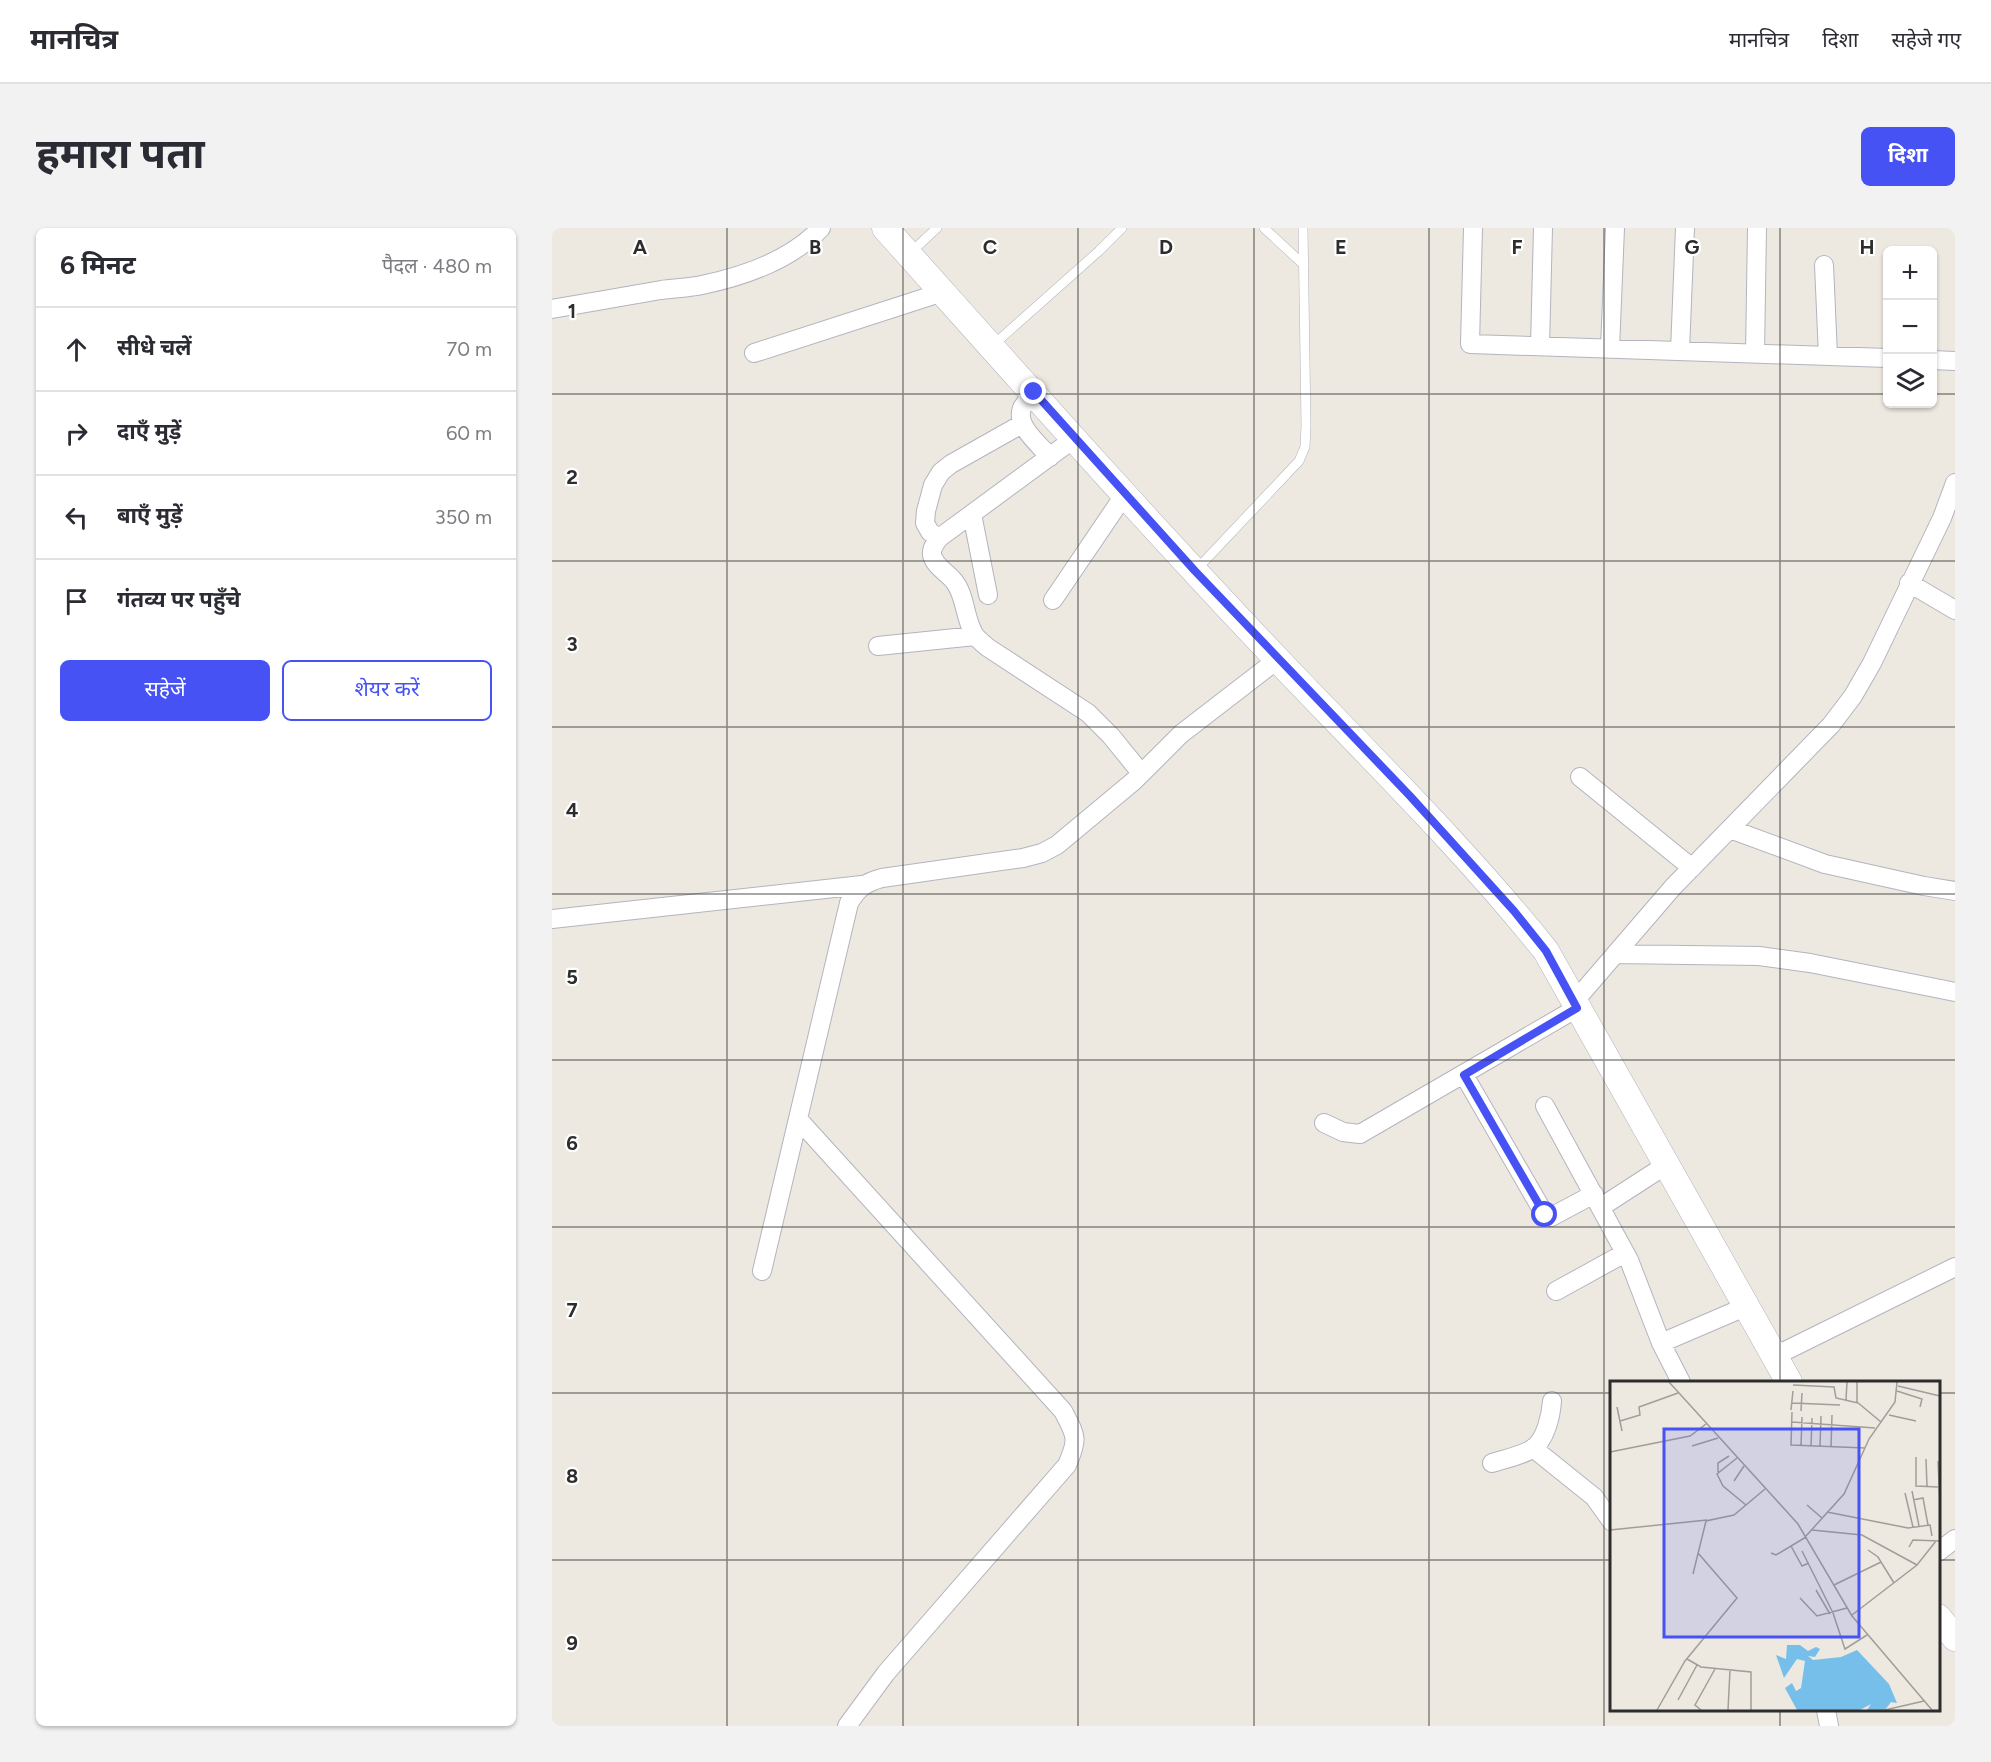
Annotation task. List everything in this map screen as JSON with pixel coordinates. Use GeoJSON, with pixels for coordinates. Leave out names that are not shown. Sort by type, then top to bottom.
{"type":"FeatureCollection","features":[{"type":"Feature","properties":{"kind":"main road"},"geometry":{"type":"LineString","coordinates":[[885,228],[1277,660],[1402,788],[1514,911],[1546,951],[1788,1381]]}},
{"type":"Feature","properties":{"kind":"main road"},"geometry":{"type":"LineString","coordinates":[[1940,1619],[1955,1638]]}},
{"type":"Feature","properties":{"kind":"street"},"geometry":{"type":"LineString","coordinates":[[552,309],[702,285],[737,275],[783,259],[821,228]]}},
{"type":"Feature","properties":{"kind":"street"},"geometry":{"type":"LineString","coordinates":[[1473,228],[1470,344],[1883,358]]}},
{"type":"Feature","properties":{"kind":"street"},"geometry":{"type":"LineString","coordinates":[[1540,346],[1543,228]]}},
{"type":"Feature","properties":{"kind":"street"},"geometry":{"type":"LineString","coordinates":[[1610,349],[1615,228]]}},
{"type":"Feature","properties":{"kind":"street"},"geometry":{"type":"LineString","coordinates":[[1680,351],[1685,228]]}},
{"type":"Feature","properties":{"kind":"street"},"geometry":{"type":"LineString","coordinates":[[1755,354],[1757,228]]}},
{"type":"Feature","properties":{"kind":"street"},"geometry":{"type":"LineString","coordinates":[[1824,265],[1828,356]]}},
{"type":"Feature","properties":{"kind":"street"},"geometry":{"type":"LineString","coordinates":[[754,353],[943,292]]}},
{"type":"Feature","properties":{"kind":"street"},"geometry":{"type":"LineString","coordinates":[[1937,360],[1955,361]]}},
{"type":"Feature","properties":{"kind":"street"},"geometry":{"type":"LineString","coordinates":[[1034,392],[1022,408],[1020,416],[1022,424],[1050,457]]}},
{"type":"Feature","properties":{"kind":"street"},"geometry":{"type":"LineString","coordinates":[[939,538],[930,532],[926,523],[933,485],[941,472],[1022,424]]}},
{"type":"Feature","properties":{"kind":"street"},"geometry":{"type":"LineString","coordinates":[[1075,438],[939,538],[933,545],[932,555],[937,564],[954,581],[964,599],[968,620],[975,636],[987,647],[1088,713],[1112,736],[1141,773]]}},
{"type":"Feature","properties":{"kind":"street"},"geometry":{"type":"LineString","coordinates":[[1324,1123],[1343,1132],[1360,1134],[1464,1075],[1576,1005],[1616,954],[1692,868],[1831,725],[1872,663],[1942,518],[1955,483]]}},
{"type":"Feature","properties":{"kind":"street"},"geometry":{"type":"LineString","coordinates":[[1053,600],[1125,494]]}},
{"type":"Feature","properties":{"kind":"street"},"geometry":{"type":"LineString","coordinates":[[972,514],[988,595]]}},
{"type":"Feature","properties":{"kind":"street"},"geometry":{"type":"LineString","coordinates":[[1909,583],[1955,610]]}},
{"type":"Feature","properties":{"kind":"street"},"geometry":{"type":"LineString","coordinates":[[878,646],[975,636]]}},
{"type":"Feature","properties":{"kind":"street"},"geometry":{"type":"LineString","coordinates":[[552,920],[862,885],[882,878],[1023,858],[1042,853],[1064,840],[1141,773],[1180,734],[1277,660]]}},
{"type":"Feature","properties":{"kind":"street"},"geometry":{"type":"LineString","coordinates":[[1580,777],[1692,868]]}},
{"type":"Feature","properties":{"kind":"street"},"geometry":{"type":"LineString","coordinates":[[1730,829],[1826,864],[1955,891]]}},
{"type":"Feature","properties":{"kind":"street"},"geometry":{"type":"LineString","coordinates":[[762,1271],[849,903],[862,885]]}},
{"type":"Feature","properties":{"kind":"street"},"geometry":{"type":"LineString","coordinates":[[1616,954],[1759,956],[1810,963],[1955,992]]}},
{"type":"Feature","properties":{"kind":"street"},"geometry":{"type":"LineString","coordinates":[[1464,1075],[1545,1215],[1551,1217],[1598,1201],[1666,1165]]}},
{"type":"Feature","properties":{"kind":"street"},"geometry":{"type":"LineString","coordinates":[[1545,1106],[1625,1253],[1661,1343],[1680,1381]]}},
{"type":"Feature","properties":{"kind":"street"},"geometry":{"type":"LineString","coordinates":[[798,1119],[1063,1411],[1074,1432],[1076,1446],[1067,1465],[886,1673],[846,1726]]}},
{"type":"Feature","properties":{"kind":"street"},"geometry":{"type":"LineString","coordinates":[[1556,1291],[1625,1253]]}},
{"type":"Feature","properties":{"kind":"street"},"geometry":{"type":"LineString","coordinates":[[1773,1356],[1955,1267]]}},
{"type":"Feature","properties":{"kind":"street"},"geometry":{"type":"LineString","coordinates":[[1661,1343],[1745,1307]]}},
{"type":"Feature","properties":{"kind":"street"},"geometry":{"type":"LineString","coordinates":[[1491,1463],[1533,1448],[1545,1430],[1551,1413],[1552,1401]]}},
{"type":"Feature","properties":{"kind":"street"},"geometry":{"type":"LineString","coordinates":[[1533,1448],[1594,1497],[1610,1521]]}},
{"type":"Feature","properties":{"kind":"street"},"geometry":{"type":"LineString","coordinates":[[1940,1550],[1955,1539]]}},
{"type":"Feature","properties":{"kind":"street"},"geometry":{"type":"LineString","coordinates":[[1826,1711],[1829,1726]]}},
{"type":"Feature","properties":{"kind":"lane"},"geometry":{"type":"LineString","coordinates":[[909,255],[937,228]]}},
{"type":"Feature","properties":{"kind":"lane"},"geometry":{"type":"LineString","coordinates":[[992,346],[1122,228]]}},
{"type":"Feature","properties":{"kind":"lane"},"geometry":{"type":"LineString","coordinates":[[1264,228],[1304,265]]}},
{"type":"Feature","properties":{"kind":"lane"},"geometry":{"type":"LineString","coordinates":[[1195,571],[1299,461],[1305,447],[1303,228]]}},
{"type":"Feature","properties":{"kind":"route"},"geometry":{"type":"LineString","coordinates":[[1034,392],[1277,660],[1410,796],[1514,911],[1546,951],[1577,1008],[1464,1075],[1545,1215]]}}]}
